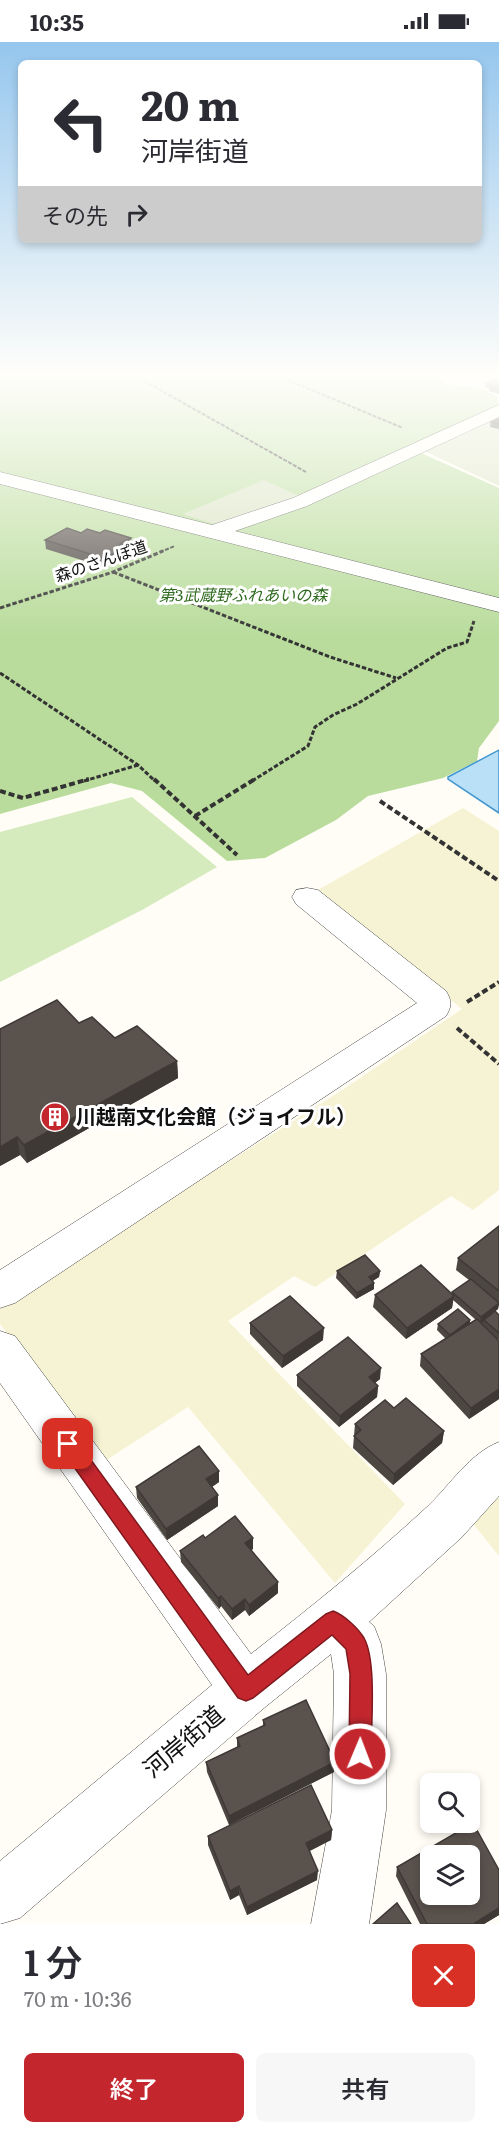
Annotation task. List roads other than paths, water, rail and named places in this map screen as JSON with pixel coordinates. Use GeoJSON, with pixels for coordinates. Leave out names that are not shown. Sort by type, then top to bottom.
{"type":"FeatureCollection","features":[{"type":"Feature","properties":{"kind":"street"},"geometry":{"type":"LineString","coordinates":[[211,532],[300,502],[390,461]]}},
{"type":"Feature","properties":{"kind":"street"},"geometry":{"type":"LineString","coordinates":[[0,478],[494,604]]}},
{"type":"Feature","properties":{"kind":"street"},"geometry":{"type":"LineString","coordinates":[[0,1291],[439,1013],[434,999],[307,897]]}},
{"type":"Feature","properties":{"kind":"street"},"geometry":{"type":"LineString","coordinates":[[0,1349],[246,1690]]}},
{"type":"Feature","properties":{"kind":"street","name":"河岸街道"},"geometry":{"type":"LineString","coordinates":[[0,1898],[246,1690],[333,1621],[445,1521],[499,1463]]}},
{"type":"Feature","properties":{"kind":"street"},"geometry":{"type":"LineString","coordinates":[[333,1621],[356,1644],[360,1674],[359,1810],[340,1924]]}},
{"type":"Feature","properties":{"kind":"water"},"geometry":{"type":"Polygon","coordinates":[[[499,750],[499,813],[448,777],[499,750]]]}},
{"type":"Feature","properties":{"kind":"place","name":"川越南文化会館（ジョイフル）"},"geometry":{"type":"Point","coordinates":[55,1117]}},
{"type":"Feature","properties":{"kind":"park label","name":"第3武蔵野ふれあいの森"},"geometry":{"type":"Point","coordinates":[243,595]}}]}
